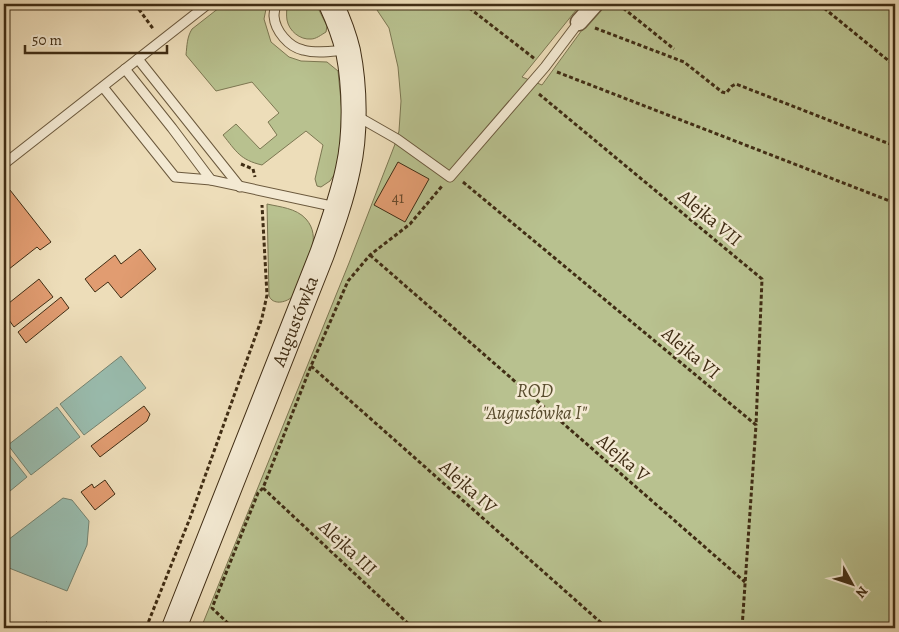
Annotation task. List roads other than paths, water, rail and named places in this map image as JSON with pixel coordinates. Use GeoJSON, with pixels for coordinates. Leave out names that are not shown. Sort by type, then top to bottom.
{"type":"FeatureCollection","features":[{"type":"Feature","properties":{"kind":"street","name":"Augustówka"},"geometry":{"type":"LineString","coordinates":[[174,628],[299,314],[339,208],[349,168],[352,141],[352,81],[341,27],[331,4]]}},
{"type":"Feature","properties":{"kind":"street"},"geometry":{"type":"LineString","coordinates":[[579,22],[595,4]]}},
{"type":"Feature","properties":{"kind":"lane"},"geometry":{"type":"LineString","coordinates":[[4,164],[208,4]]}},
{"type":"Feature","properties":{"kind":"lane"},"geometry":{"type":"LineString","coordinates":[[276,4],[274,16],[276,26],[291,45],[303,50],[316,52],[347,50]]}},
{"type":"Feature","properties":{"kind":"lane"},"geometry":{"type":"LineString","coordinates":[[353,113],[397,140],[450,177],[545,67],[579,22]]}},
{"type":"Feature","properties":{"kind":"lane"},"geometry":{"type":"LineString","coordinates":[[138,59],[240,187]]}},
{"type":"Feature","properties":{"kind":"lane"},"geometry":{"type":"LineString","coordinates":[[125,69],[211,180]]}},
{"type":"Feature","properties":{"kind":"lane"},"geometry":{"type":"LineString","coordinates":[[103,87],[175,177],[211,180],[339,208]]}},
{"type":"Feature","properties":{"kind":"park label","name":"ROD \"Augustówka I\""},"geometry":{"type":"Point","coordinates":[535,402]}}]}
